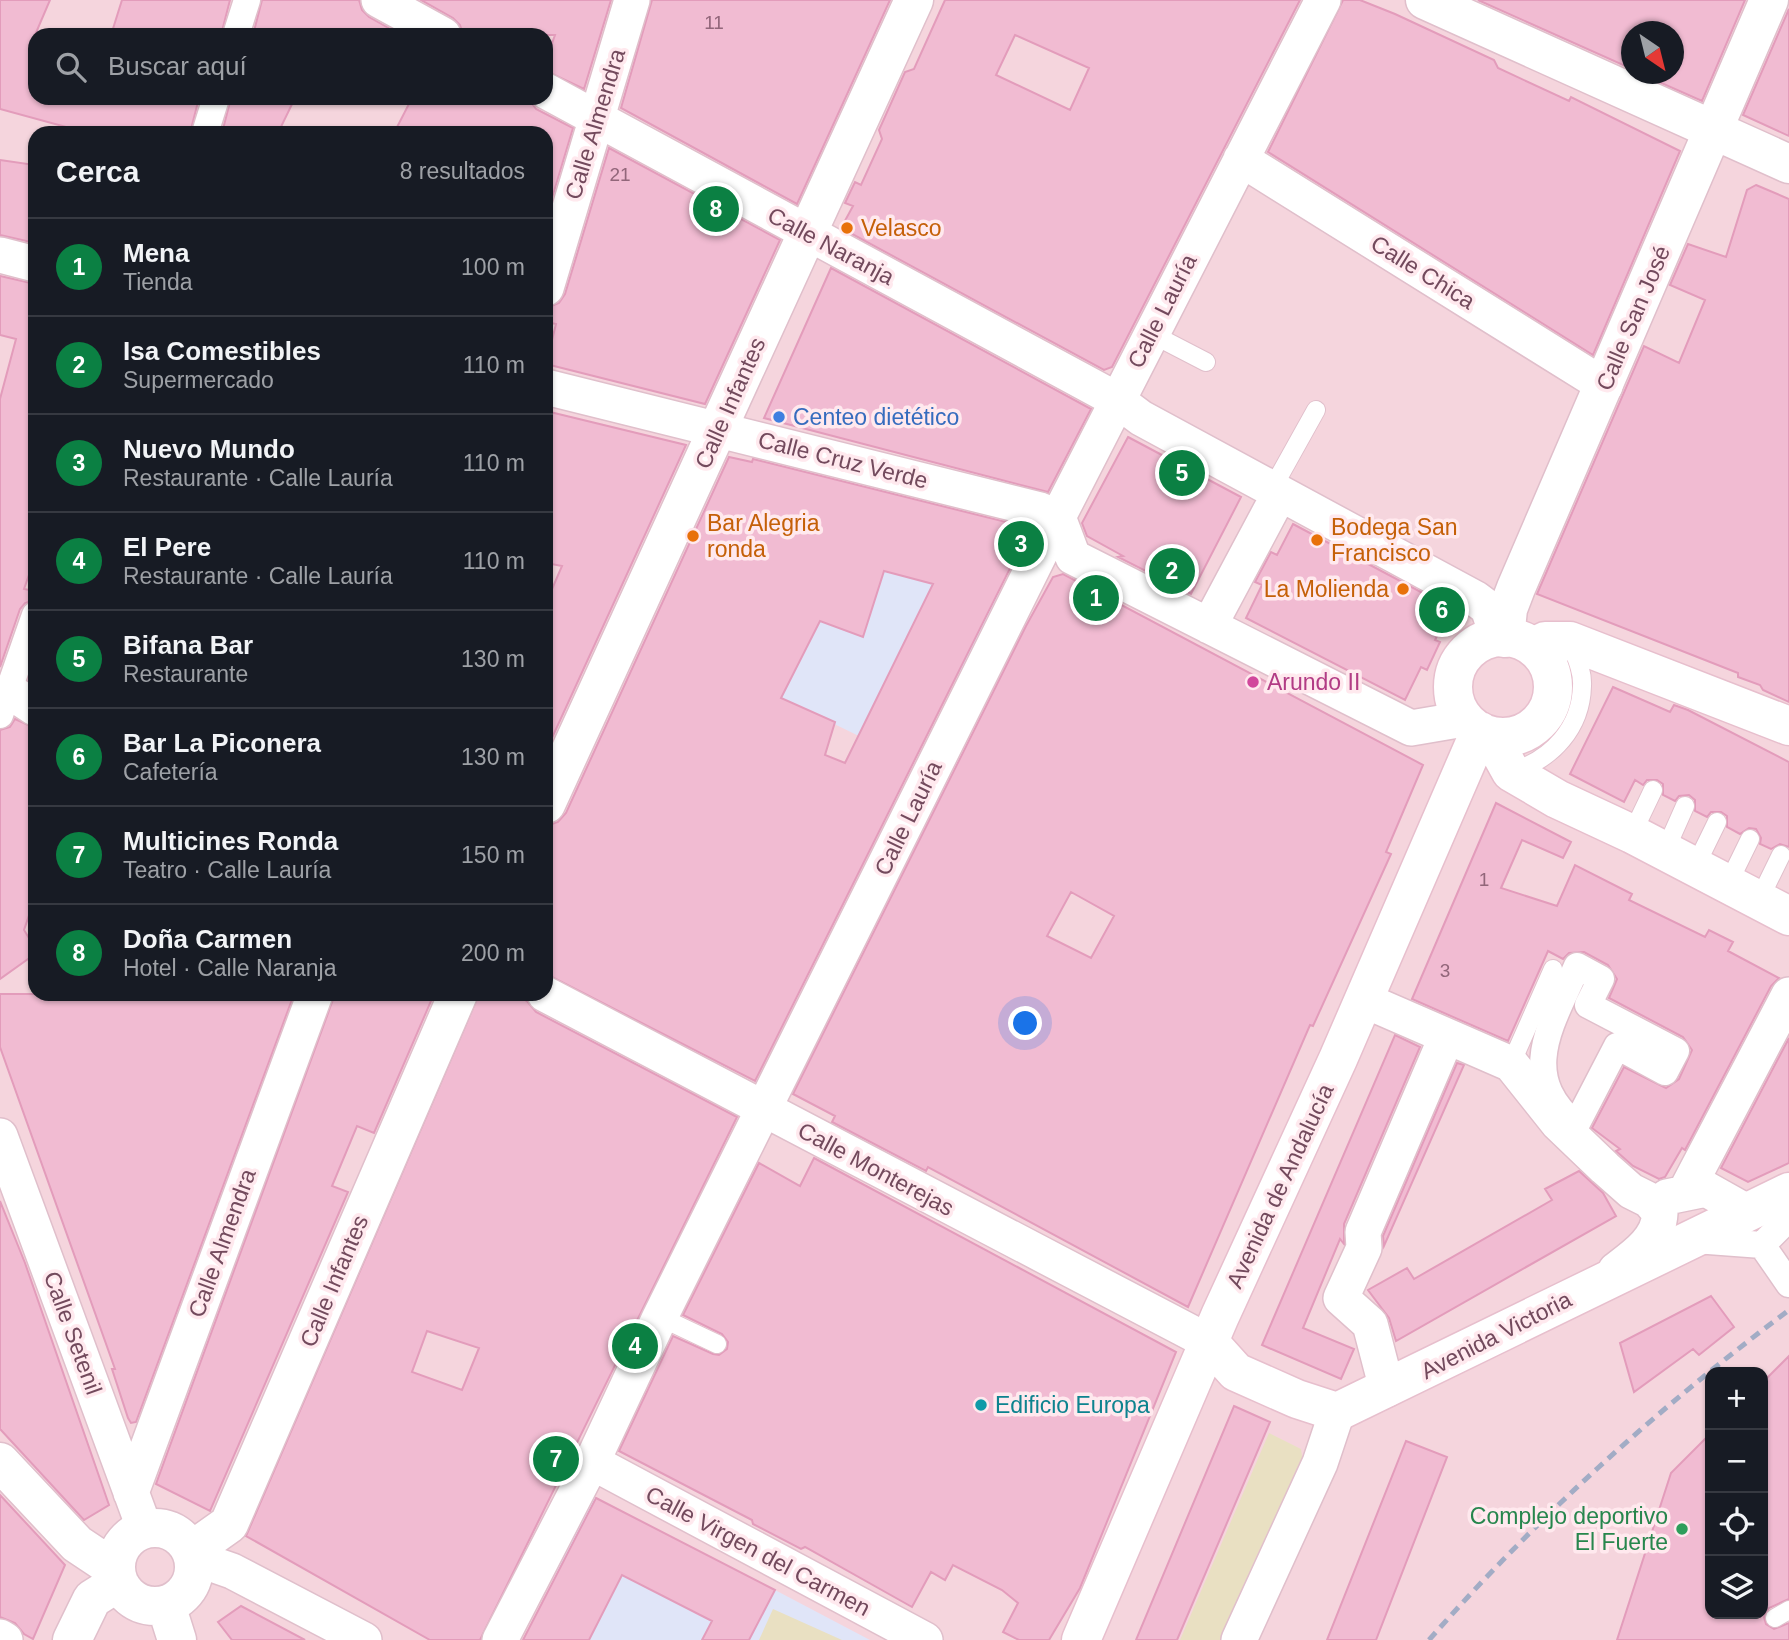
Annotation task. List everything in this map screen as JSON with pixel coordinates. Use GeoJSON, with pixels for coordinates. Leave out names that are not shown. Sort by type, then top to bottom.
{"type":"FeatureCollection","features":[{"type":"Feature","properties":{"kind":"street"},"geometry":{"type":"LineString","coordinates":[[238,28],[247,0]]}},
{"type":"Feature","properties":{"kind":"street"},"geometry":{"type":"LineString","coordinates":[[379,0],[430,28]]}},
{"type":"Feature","properties":{"kind":"street","name":"Calle Almendra"},"geometry":{"type":"LineString","coordinates":[[553,264],[632,0]]}},
{"type":"Feature","properties":{"kind":"street","name":"Calle Infantes"},"geometry":{"type":"LineString","coordinates":[[553,789],[914,0]]}},
{"type":"Feature","properties":{"kind":"street","name":"Calle Lauría"},"geometry":{"type":"LineString","coordinates":[[500,1640],[592,1462],[660,1317],[1150,333],[1323,0]]}},
{"type":"Feature","properties":{"kind":"street"},"geometry":{"type":"LineString","coordinates":[[1425,0],[1789,164]]}},
{"type":"Feature","properties":{"kind":"street","name":"Calle San José"},"geometry":{"type":"LineString","coordinates":[[1527,641],[1508,609],[1769,0]]}},
{"type":"Feature","properties":{"kind":"street","name":"Calle Naranja"},"geometry":{"type":"LineString","coordinates":[[553,95],[1117,400],[1141,418],[1476,599],[1527,641]]}},
{"type":"Feature","properties":{"kind":"street"},"geometry":{"type":"LineString","coordinates":[[207,126],[214,105]]}},
{"type":"Feature","properties":{"kind":"street","name":"Calle Chica"},"geometry":{"type":"LineString","coordinates":[[1241,159],[1605,386]]}},
{"type":"Feature","properties":{"kind":"street"},"geometry":{"type":"LineString","coordinates":[[0,255],[28,262]]}},
{"type":"Feature","properties":{"kind":"street","name":"Calle Cruz Verde"},"geometry":{"type":"LineString","coordinates":[[553,389],[719,428],[1058,517]]}},
{"type":"Feature","properties":{"kind":"street"},"geometry":{"type":"LineString","coordinates":[[1209,626],[1276,491]]}},
{"type":"Feature","properties":{"kind":"street"},"geometry":{"type":"LineString","coordinates":[[1058,517],[1073,557],[1411,728],[1489,740],[1529,729],[1542,719],[1550,706],[1553,690],[1545,659],[1527,641]]}},
{"type":"Feature","properties":{"kind":"street"},"geometry":{"type":"LineString","coordinates":[[11,700],[28,640]]}},
{"type":"Feature","properties":{"kind":"street"},"geometry":{"type":"LineString","coordinates":[[1731,885],[1557,799],[1489,740],[1453,691],[1460,663],[1471,649],[1527,641],[1789,726]]}},
{"type":"Feature","properties":{"kind":"street","name":"Avenida de Andalucía"},"geometry":{"type":"LineString","coordinates":[[1081,1640],[1209,1342],[1364,1000],[1489,740]]}},
{"type":"Feature","properties":{"kind":"street"},"geometry":{"type":"LineString","coordinates":[[1565,968],[1601,979],[1588,1005],[1676,1051],[1665,1072],[1617,1046],[1576,1125],[1553,1101],[1546,1087],[1542,1059],[1544,1042],[1565,968]]}},
{"type":"Feature","properties":{"kind":"street"},"geometry":{"type":"LineString","coordinates":[[1685,1193],[1789,995]]}},
{"type":"Feature","properties":{"kind":"street","name":"Calle Monterejas"},"geometry":{"type":"LineString","coordinates":[[553,998],[1209,1342]]}},
{"type":"Feature","properties":{"kind":"street"},"geometry":{"type":"LineString","coordinates":[[1364,1000],[1510,1064],[1559,1123],[1631,1191],[1650,1200],[1660,1213],[1659,1227],[1640,1251],[1600,1282]]}},
{"type":"Feature","properties":{"kind":"street","name":"Calle Almendra"},"geometry":{"type":"LineString","coordinates":[[131,1493],[312,1001]]}},
{"type":"Feature","properties":{"kind":"street","name":"Calle Infantes"},"geometry":{"type":"LineString","coordinates":[[192,1558],[229,1524],[455,1001]]}},
{"type":"Feature","properties":{"kind":"street"},"geometry":{"type":"LineString","coordinates":[[1387,1390],[1370,1324],[1341,1298],[1364,1248],[1363,1232],[1446,1038]]}},
{"type":"Feature","properties":{"kind":"street","name":"Calle Setenil"},"geometry":{"type":"LineString","coordinates":[[0,1136],[145,1530]]}},
{"type":"Feature","properties":{"kind":"street"},"geometry":{"type":"LineString","coordinates":[[1650,1200],[1706,1189],[1754,1228],[1789,1284]]}},
{"type":"Feature","properties":{"kind":"street","name":"Avenida Victoria"},"geometry":{"type":"LineString","coordinates":[[1337,1412],[1387,1390],[1600,1282],[1690,1240],[1754,1228],[1789,1192]]}},
{"type":"Feature","properties":{"kind":"street"},"geometry":{"type":"LineString","coordinates":[[1754,1228],[1789,1218]]}},
{"type":"Feature","properties":{"kind":"street"},"geometry":{"type":"LineString","coordinates":[[1209,1342],[1236,1372],[1297,1399],[1337,1412],[1320,1463],[1239,1640]]}},
{"type":"Feature","properties":{"kind":"street"},"geometry":{"type":"LineString","coordinates":[[0,1462],[77,1544],[118,1576],[134,1600],[171,1623],[190,1585],[192,1558],[183,1540],[172,1532],[145,1530],[133,1535],[124,1545],[118,1576],[92,1599],[72,1640]]}},
{"type":"Feature","properties":{"kind":"street","name":"Calle Virgen del Carmen"},"geometry":{"type":"LineString","coordinates":[[592,1462],[925,1640]]}},
{"type":"Feature","properties":{"kind":"street"},"geometry":{"type":"LineString","coordinates":[[192,1558],[232,1571],[364,1640]]}},
{"type":"Feature","properties":{"kind":"street"},"geometry":{"type":"LineString","coordinates":[[0,1637],[5,1640]]}},
{"type":"Feature","properties":{"kind":"lane"},"geometry":{"type":"LineString","coordinates":[[1150,333],[1206,362]]}},
{"type":"Feature","properties":{"kind":"lane"},"geometry":{"type":"LineString","coordinates":[[1276,491],[1315,410]]}},
{"type":"Feature","properties":{"kind":"lane"},"geometry":{"type":"LineString","coordinates":[[1653,790],[1731,885]]}},
{"type":"Feature","properties":{"kind":"lane"},"geometry":{"type":"LineString","coordinates":[[1685,806],[1731,885]]}},
{"type":"Feature","properties":{"kind":"lane"},"geometry":{"type":"LineString","coordinates":[[1717,822],[1731,885]]}},
{"type":"Feature","properties":{"kind":"lane"},"geometry":{"type":"LineString","coordinates":[[1731,885],[1751,839]]}},
{"type":"Feature","properties":{"kind":"lane"},"geometry":{"type":"LineString","coordinates":[[1731,885],[1781,855]]}},
{"type":"Feature","properties":{"kind":"lane"},"geometry":{"type":"LineString","coordinates":[[1510,1064],[1565,968]]}},
{"type":"Feature","properties":{"kind":"lane"},"geometry":{"type":"LineString","coordinates":[[660,1317],[717,1344]]}},
{"type":"Feature","properties":{"kind":"shaded area"},"geometry":{"type":"Polygon","coordinates":[[[0,0],[1789,0],[1789,1360],[1768,1378],[1768,1367],[1705,1367],[1705,1445],[1630,1603],[1617,1640],[0,1640],[0,0]]]}},
{"type":"Feature","properties":{"kind":"shaded area"},"geometry":{"type":"Polygon","coordinates":[[[884,571],[969,584],[999,594],[961,672],[908,653],[865,739],[781,698],[820,621],[847,631],[867,622],[884,571]]]}},
{"type":"Feature","properties":{"kind":"shaded area"},"geometry":{"type":"Polygon","coordinates":[[[1269,1433],[1301,1449],[1303,1464],[1231,1640],[1180,1640],[1269,1433]]]}},
{"type":"Feature","properties":{"kind":"shaded area"},"geometry":{"type":"Polygon","coordinates":[[[593,1497],[775,1590],[870,1640],[524,1640],[593,1497]]]}},
{"type":"Feature","properties":{"kind":"shaded area"},"geometry":{"type":"Polygon","coordinates":[[[773,1609],[842,1640],[759,1640],[773,1609]]]}},
{"type":"Feature","properties":{"kind":"building"},"geometry":{"type":"Polygon","coordinates":[[[0,0],[50,0],[38,28],[28,28],[28,105],[197,105],[192,126],[62,126],[0,109],[0,0]]]}},
{"type":"Feature","properties":{"kind":"building"},"geometry":{"type":"Polygon","coordinates":[[[122,0],[230,0],[223,28],[113,28],[122,0]]]}},
{"type":"Feature","properties":{"kind":"building"},"geometry":{"type":"Polygon","coordinates":[[[262,0],[359,0],[362,10],[369,17],[389,28],[255,28],[262,0]]]}},
{"type":"Feature","properties":{"kind":"building"},"geometry":{"type":"Polygon","coordinates":[[[421,0],[611,0],[584,89],[553,74],[553,28],[461,28],[453,18],[421,0]]]}},
{"type":"Feature","properties":{"kind":"building"},"geometry":{"type":"Polygon","coordinates":[[[652,0],[890,0],[797,204],[621,108],[652,0]]]}},
{"type":"Feature","properties":{"kind":"building"},"geometry":{"type":"Polygon","coordinates":[[[945,0],[1300,0],[1112,367],[1104,370],[841,228],[853,206],[845,203],[855,182],[861,185],[882,139],[879,130],[905,72],[914,69],[945,0]],[[1015,35],[996,75],[1070,110],[1089,68],[1015,35]]]}},
{"type":"Feature","properties":{"kind":"building"},"geometry":{"type":"Polygon","coordinates":[[[1343,0],[1360,0],[1395,14],[1494,60],[1498,68],[1569,101],[1571,97],[1680,151],[1593,355],[1268,152],[1343,0]]]}},
{"type":"Feature","properties":{"kind":"building"},"geometry":{"type":"Polygon","coordinates":[[[1478,0],[1745,0],[1702,101],[1664,84],[1684,84],[1684,21],[1621,21],[1621,64],[1478,0]]]}},
{"type":"Feature","properties":{"kind":"building"},"geometry":{"type":"Polygon","coordinates":[[[1789,9],[1789,136],[1743,115],[1789,9]]]}},
{"type":"Feature","properties":{"kind":"building"},"geometry":{"type":"Polygon","coordinates":[[[229,105],[292,105],[281,126],[224,126],[229,105]]]}},
{"type":"Feature","properties":{"kind":"building"},"geometry":{"type":"Polygon","coordinates":[[[408,105],[533,105],[573,128],[553,195],[553,126],[398,126],[408,105]]]}},
{"type":"Feature","properties":{"kind":"building"},"geometry":{"type":"Polygon","coordinates":[[[609,148],[780,240],[705,404],[553,366],[553,336],[556,324],[553,323],[553,305],[559,303],[565,294],[609,148]]]}},
{"type":"Feature","properties":{"kind":"building"},"geometry":{"type":"Polygon","coordinates":[[[0,160],[28,164],[28,241],[0,235],[0,160]]]}},
{"type":"Feature","properties":{"kind":"building"},"geometry":{"type":"Polygon","coordinates":[[[1756,185],[1789,199],[1789,702],[1763,690],[1760,685],[1738,677],[1738,673],[1537,594],[1644,346],[1679,363],[1705,300],[1670,285],[1688,244],[1726,257],[1747,190],[1756,185]]]}},
{"type":"Feature","properties":{"kind":"building"},"geometry":{"type":"Polygon","coordinates":[[[831,268],[1091,409],[1048,492],[764,418],[831,268]]]}},
{"type":"Feature","properties":{"kind":"building"},"geometry":{"type":"Polygon","coordinates":[[[0,276],[28,282],[28,578],[24,589],[28,590],[28,602],[20,609],[0,667],[0,399],[16,339],[0,335],[0,276]]]}},
{"type":"Feature","properties":{"kind":"building"},"geometry":{"type":"Polygon","coordinates":[[[553,413],[686,445],[553,736],[553,587],[562,566],[553,564],[553,413]]]}},
{"type":"Feature","properties":{"kind":"building"},"geometry":{"type":"Polygon","coordinates":[[[1128,437],[1241,497],[1191,594],[1118,557],[1123,556],[1087,536],[1082,523],[1128,437]]]}},
{"type":"Feature","properties":{"kind":"building"},"geometry":{"type":"Polygon","coordinates":[[[729,457],[752,462],[753,459],[1030,528],[755,1081],[553,978],[553,824],[566,813],[729,457]],[[884,571],[863,637],[820,621],[781,698],[835,722],[825,755],[845,763],[933,584],[884,571]]]}},
{"type":"Feature","properties":{"kind":"building"},"geometry":{"type":"Polygon","coordinates":[[[1293,524],[1451,608],[1435,640],[1440,642],[1427,670],[1421,667],[1405,700],[1246,618],[1262,585],[1255,582],[1271,552],[1277,555],[1293,524]]]}},
{"type":"Feature","properties":{"kind":"building"},"geometry":{"type":"Polygon","coordinates":[[[1063,574],[1423,765],[1386,852],[1391,854],[1313,1026],[1310,1025],[1188,1307],[928,1167],[926,1171],[832,1122],[835,1116],[793,1094],[1026,626],[1053,577],[1063,574]],[[1071,892],[1047,936],[1091,958],[1114,916],[1071,892]]]}},
{"type":"Feature","properties":{"kind":"building"},"geometry":{"type":"Polygon","coordinates":[[[1613,687],[1670,712],[1674,705],[1688,710],[1789,762],[1789,847],[1780,844],[1771,849],[1760,844],[1761,838],[1756,829],[1749,828],[1740,834],[1727,827],[1727,816],[1721,812],[1711,812],[1707,817],[1695,811],[1695,800],[1689,795],[1679,796],[1675,801],[1663,795],[1663,784],[1657,780],[1647,780],[1643,785],[1635,780],[1624,802],[1570,774],[1613,687]]]}},
{"type":"Feature","properties":{"kind":"building"},"geometry":{"type":"Polygon","coordinates":[[[15,719],[28,725],[28,918],[24,930],[28,937],[28,959],[0,979],[0,730],[10,727],[15,719]]]}},
{"type":"Feature","properties":{"kind":"building"},"geometry":{"type":"Polygon","coordinates":[[[1496,803],[1571,842],[1563,858],[1522,840],[1501,888],[1557,906],[1575,865],[1632,894],[1629,900],[1705,937],[1709,930],[1733,942],[1728,951],[1779,978],[1771,986],[1685,1150],[1682,1148],[1665,1177],[1659,1179],[1633,1166],[1616,1151],[1620,1149],[1592,1128],[1624,1067],[1666,1088],[1679,1079],[1692,1050],[1683,1037],[1609,998],[1617,979],[1608,965],[1584,952],[1569,953],[1563,959],[1548,951],[1508,1041],[1412,999],[1496,803]]]}},
{"type":"Feature","properties":{"kind":"building"},"geometry":{"type":"Polygon","coordinates":[[[0,994],[28,994],[28,1001],[291,1001],[136,1422],[131,1423],[128,1418],[112,1369],[115,1369],[0,1047],[0,994]]]}},
{"type":"Feature","properties":{"kind":"building"},"geometry":{"type":"Polygon","coordinates":[[[332,1001],[431,1001],[374,1133],[357,1126],[332,1186],[348,1192],[210,1511],[156,1484],[332,1001]]]}},
{"type":"Feature","properties":{"kind":"building"},"geometry":{"type":"Polygon","coordinates":[[[476,1001],[527,1001],[536,1012],[737,1117],[480,1640],[430,1640],[246,1536],[476,1001]],[[427,1331],[412,1372],[462,1390],[479,1348],[427,1331]]]}},
{"type":"Feature","properties":{"kind":"building"},"geometry":{"type":"Polygon","coordinates":[[[1395,1035],[1420,1047],[1344,1224],[1344,1244],[1340,1239],[1303,1328],[1354,1349],[1341,1379],[1262,1345],[1395,1035]]]}},
{"type":"Feature","properties":{"kind":"building"},"geometry":{"type":"Polygon","coordinates":[[[1789,1038],[1789,1163],[1748,1182],[1721,1168],[1789,1038]]]}},
{"type":"Feature","properties":{"kind":"building"},"geometry":{"type":"Polygon","coordinates":[[[1457,1063],[1464,1065],[1384,1246],[1383,1236],[1457,1063]]]}},
{"type":"Feature","properties":{"kind":"building"},"geometry":{"type":"Polygon","coordinates":[[[814,1158],[1176,1352],[1080,1588],[1049,1640],[1019,1640],[1003,1632],[1018,1603],[1002,1590],[953,1565],[945,1580],[931,1572],[912,1607],[805,1547],[801,1549],[753,1524],[752,1520],[619,1451],[673,1336],[713,1354],[719,1355],[727,1349],[728,1342],[722,1334],[683,1315],[759,1163],[800,1186],[814,1158]]]}},
{"type":"Feature","properties":{"kind":"building"},"geometry":{"type":"Polygon","coordinates":[[[1579,1171],[1603,1193],[1616,1216],[1396,1341],[1389,1318],[1368,1290],[1407,1268],[1414,1279],[1552,1200],[1545,1189],[1579,1171]]]}},
{"type":"Feature","properties":{"kind":"building"},"geometry":{"type":"Polygon","coordinates":[[[0,1201],[25,1263],[109,1505],[84,1520],[0,1429],[0,1201]]]}},
{"type":"Feature","properties":{"kind":"building"},"geometry":{"type":"Polygon","coordinates":[[[1711,1296],[1734,1327],[1699,1355],[1693,1349],[1634,1392],[1620,1343],[1711,1296]]]}},
{"type":"Feature","properties":{"kind":"building","name":"Complejo deportivo El Fuerte"},"geometry":{"type":"Polygon","coordinates":[[[1789,1356],[1789,1599],[1768,1610],[1768,1430],[1768,1377],[1789,1356]]]}},
{"type":"Feature","properties":{"kind":"building"},"geometry":{"type":"Polygon","coordinates":[[[1234,1406],[1270,1422],[1177,1640],[1136,1640],[1234,1406]]]}},
{"type":"Feature","properties":{"kind":"building","name":"Complejo deportivo El Fuerte"},"geometry":{"type":"Polygon","coordinates":[[[1705,1439],[1705,1619],[1765,1619],[1766,1624],[1774,1629],[1789,1623],[1789,1640],[1617,1640],[1671,1473],[1705,1439]]]}},
{"type":"Feature","properties":{"kind":"building"},"geometry":{"type":"Polygon","coordinates":[[[1406,1441],[1447,1457],[1376,1640],[1327,1640],[1406,1441]]]}},
{"type":"Feature","properties":{"kind":"building"},"geometry":{"type":"Polygon","coordinates":[[[0,1495],[65,1565],[33,1639],[24,1634],[15,1623],[0,1617],[0,1495]]]}},
{"type":"Feature","properties":{"kind":"building"},"geometry":{"type":"Polygon","coordinates":[[[596,1498],[775,1590],[749,1640],[702,1640],[712,1621],[622,1575],[589,1640],[523,1640],[596,1498]]]}},
{"type":"Feature","properties":{"kind":"building"},"geometry":{"type":"Polygon","coordinates":[[[241,1606],[305,1640],[232,1640],[218,1622],[241,1606]]]}},
{"type":"Feature","properties":{"kind":"railway"},"geometry":{"type":"LineString","coordinates":[[1429,1640],[1512,1550],[1600,1466],[1740,1347],[1789,1310]]}},
{"type":"Feature","properties":{"kind":"place","name":"Doña Carmen"},"geometry":{"type":"Point","coordinates":[716,209]}},
{"type":"Feature","properties":{"kind":"place","name":"Velasco"},"geometry":{"type":"Point","coordinates":[847,228]}},
{"type":"Feature","properties":{"kind":"place","name":"Centeo dietético"},"geometry":{"type":"Point","coordinates":[779,417]}},
{"type":"Feature","properties":{"kind":"place","name":"Bifana Bar"},"geometry":{"type":"Point","coordinates":[1182,473]}},
{"type":"Feature","properties":{"kind":"place","name":"Bar Alegria ronda"},"geometry":{"type":"Point","coordinates":[693,536]}},
{"type":"Feature","properties":{"kind":"place","name":"Bodega San Francisco"},"geometry":{"type":"Point","coordinates":[1317,540]}},
{"type":"Feature","properties":{"kind":"place","name":"Nuevo Mundo"},"geometry":{"type":"Point","coordinates":[1021,544]}},
{"type":"Feature","properties":{"kind":"place","name":"Isa Comestibles"},"geometry":{"type":"Point","coordinates":[1172,571]}},
{"type":"Feature","properties":{"kind":"place","name":"La Molienda"},"geometry":{"type":"Point","coordinates":[1403,589]}},
{"type":"Feature","properties":{"kind":"place","name":"Mena"},"geometry":{"type":"Point","coordinates":[1096,598]}},
{"type":"Feature","properties":{"kind":"place","name":"Bar La Piconera"},"geometry":{"type":"Point","coordinates":[1442,610]}},
{"type":"Feature","properties":{"kind":"place","name":"Arundo II"},"geometry":{"type":"Point","coordinates":[1253,682]}},
{"type":"Feature","properties":{"kind":"place","name":"El Pere"},"geometry":{"type":"Point","coordinates":[635,1346]}},
{"type":"Feature","properties":{"kind":"place","name":"Edificio Europa"},"geometry":{"type":"Point","coordinates":[981,1405]}},
{"type":"Feature","properties":{"kind":"place","name":"Multicines Ronda"},"geometry":{"type":"Point","coordinates":[556,1459]}},
{"type":"Feature","properties":{"kind":"place","name":"Complejo deportivo El Fuerte"},"geometry":{"type":"Point","coordinates":[1682,1529]}}]}
